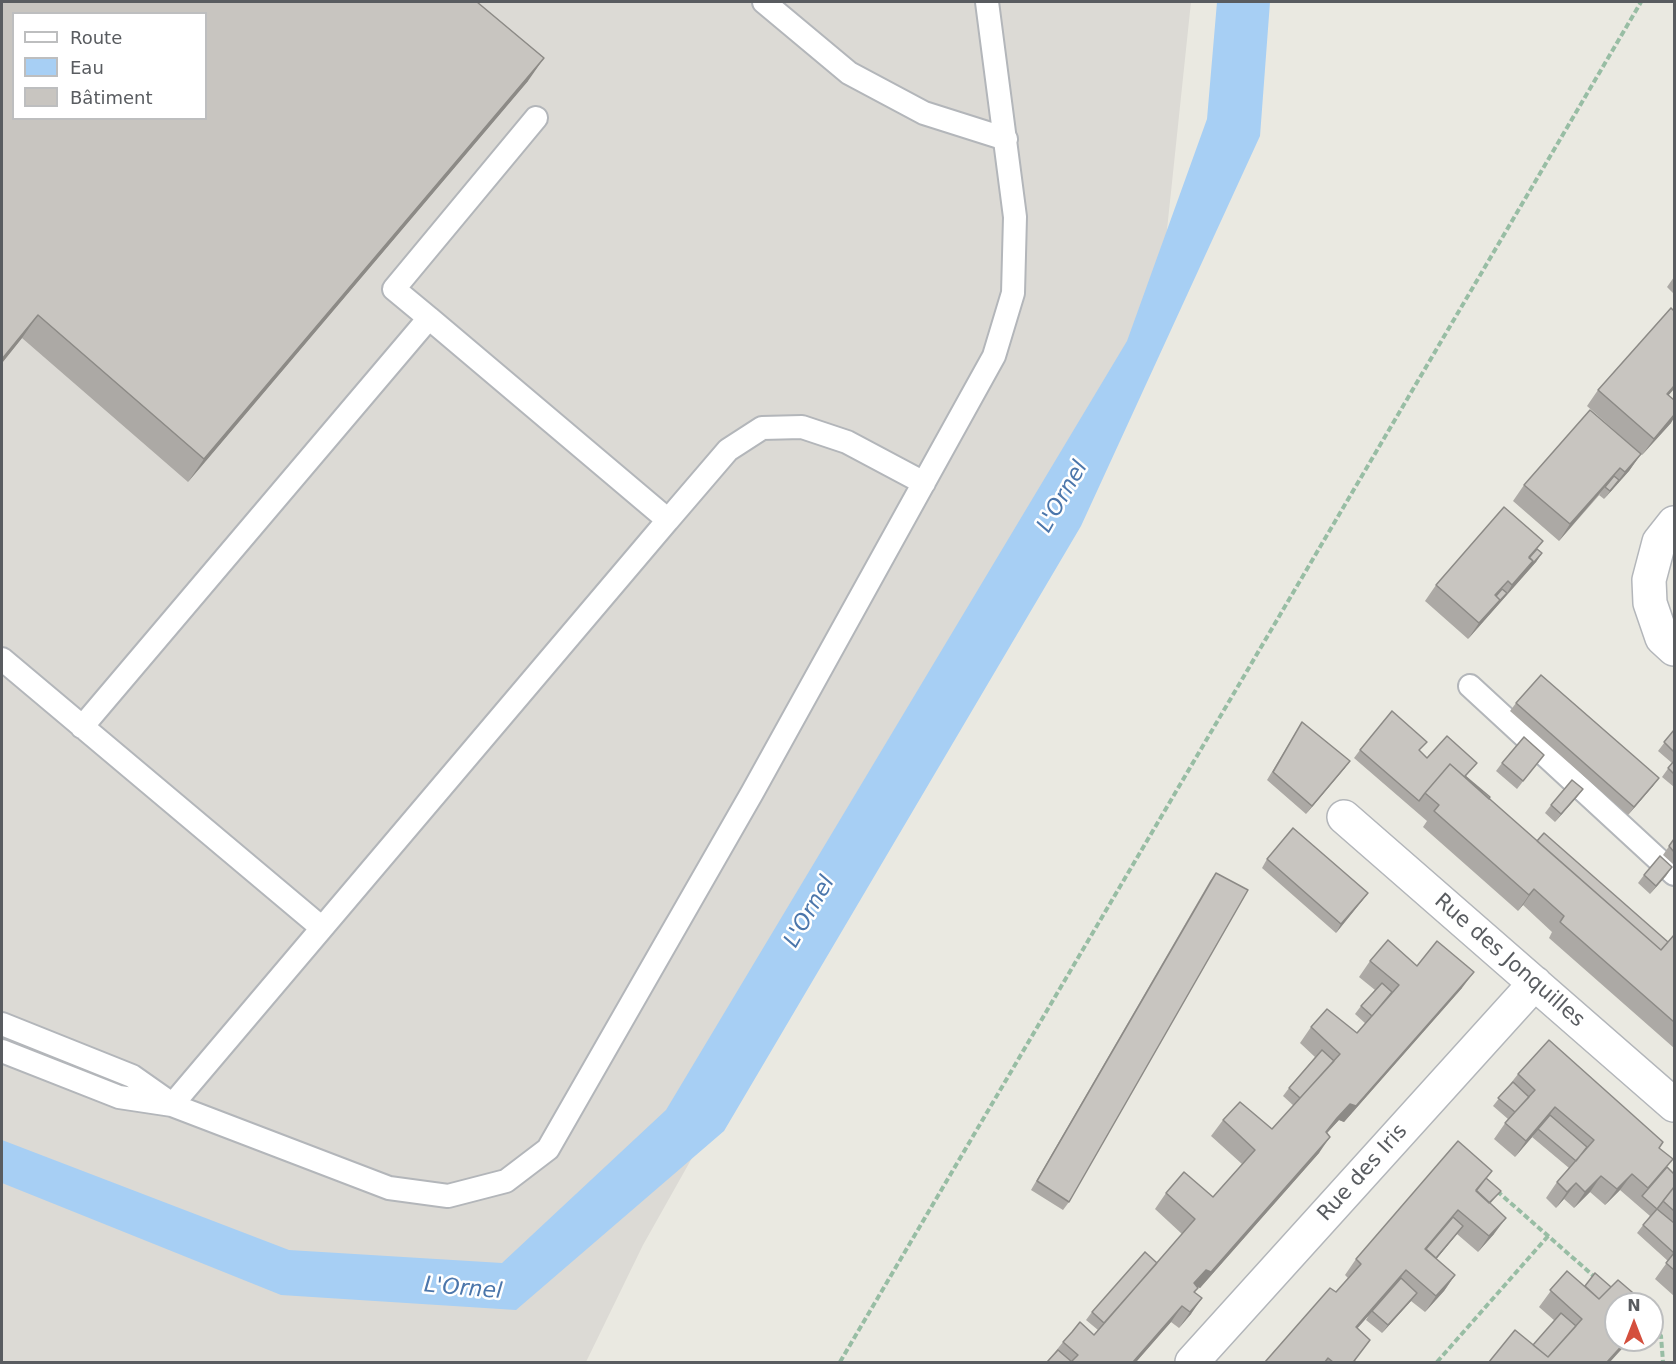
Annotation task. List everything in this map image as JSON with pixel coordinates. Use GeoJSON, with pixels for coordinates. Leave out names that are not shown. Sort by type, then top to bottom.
{"type":"FeatureCollection","features":[{"type":"Feature","properties":{"kind":"street"},"geometry":{"type":"LineString","coordinates":[[1674,523],[1659,542],[1649,580],[1650,603],[1662,638],[1674,649]]}},
{"type":"Feature","properties":{"kind":"street","name":"Rue des Jonquilles"},"geometry":{"type":"LineString","coordinates":[[1344,817],[1674,1105]]}},
{"type":"Feature","properties":{"kind":"street","name":"Rue des Iris"},"geometry":{"type":"LineString","coordinates":[[1192,1362],[1535,983]]}},
{"type":"Feature","properties":{"kind":"lane"},"geometry":{"type":"LineString","coordinates":[[764,2],[849,73],[924,113],[1006,139]]}},
{"type":"Feature","properties":{"kind":"lane"},"geometry":{"type":"LineString","coordinates":[[2,1050],[119,1097],[172,1105],[389,1188],[448,1196],[506,1181],[548,1149],[994,356],[1013,293],[1015,217],[987,2]]}},
{"type":"Feature","properties":{"kind":"lane"},"geometry":{"type":"LineString","coordinates":[[536,118],[394,289],[668,520]]}},
{"type":"Feature","properties":{"kind":"lane"},"geometry":{"type":"LineString","coordinates":[[82,727],[429,318]]}},
{"type":"Feature","properties":{"kind":"lane"},"geometry":{"type":"LineString","coordinates":[[172,1105],[728,450],[762,428],[802,426],[847,442],[924,483]]}},
{"type":"Feature","properties":{"kind":"lane"},"geometry":{"type":"LineString","coordinates":[[2,659],[322,928]]}},
{"type":"Feature","properties":{"kind":"lane"},"geometry":{"type":"LineString","coordinates":[[1470,686],[1674,874]]}},
{"type":"Feature","properties":{"kind":"lane"},"geometry":{"type":"LineString","coordinates":[[2,1024],[132,1076],[172,1105]]}},
{"type":"Feature","properties":{"kind":"path"},"geometry":{"type":"LineString","coordinates":[[840,1362],[1641,2]]}},
{"type":"Feature","properties":{"kind":"path"},"geometry":{"type":"LineString","coordinates":[[1494,1188],[1600,1281]]}},
{"type":"Feature","properties":{"kind":"path"},"geometry":{"type":"LineString","coordinates":[[1437,1362],[1549,1235]]}},
{"type":"Feature","properties":{"kind":"shaded area"},"geometry":{"type":"Polygon","coordinates":[[[2,2],[1191,2],[1156,334],[643,1245],[586,1362],[2,1362],[2,2]]]}},
{"type":"Feature","properties":{"kind":"water","name":"L'Ornel"},"geometry":{"type":"Polygon","coordinates":[[[1217,2],[1270,2],[1260,136],[1081,526],[724,1131],[516,1310],[281,1295],[2,1183],[2,1140],[289,1250],[502,1263],[666,1110],[1127,341],[1207,119],[1217,2]]]}},
{"type":"Feature","properties":{"kind":"building"},"geometry":{"type":"Polygon","coordinates":[[[2,2],[477,2],[544,58],[204,459],[38,315],[2,359],[2,2]]]}},
{"type":"Feature","properties":{"kind":"building"},"geometry":{"type":"Polygon","coordinates":[[[1671,308],[1674,311],[1674,386],[1667,394],[1674,400],[1674,415],[1654,439],[1598,390],[1671,308]]]}},
{"type":"Feature","properties":{"kind":"building"},"geometry":{"type":"Polygon","coordinates":[[[1590,410],[1641,454],[1625,472],[1620,468],[1570,524],[1524,485],[1590,410]]]}},
{"type":"Feature","properties":{"kind":"building"},"geometry":{"type":"Polygon","coordinates":[[[1614,476],[1619,480],[1610,491],[1605,487],[1614,476]]]}},
{"type":"Feature","properties":{"kind":"building"},"geometry":{"type":"Polygon","coordinates":[[[1504,507],[1543,541],[1529,557],[1533,561],[1512,585],[1508,581],[1495,595],[1500,600],[1479,623],[1436,585],[1504,507]]]}},
{"type":"Feature","properties":{"kind":"building"},"geometry":{"type":"Polygon","coordinates":[[[1537,549],[1542,553],[1528,569],[1533,561],[1529,558],[1537,549]]]}},
{"type":"Feature","properties":{"kind":"building"},"geometry":{"type":"Polygon","coordinates":[[[1502,589],[1507,593],[1494,607],[1500,600],[1496,596],[1502,589]]]}},
{"type":"Feature","properties":{"kind":"building"},"geometry":{"type":"Polygon","coordinates":[[[1541,675],[1659,778],[1634,807],[1516,703],[1541,675]]]}},
{"type":"Feature","properties":{"kind":"building"},"geometry":{"type":"Polygon","coordinates":[[[1392,711],[1427,742],[1419,750],[1427,758],[1447,736],[1477,763],[1465,776],[1490,797],[1489,799],[1450,764],[1419,801],[1360,750],[1392,711]]]}},
{"type":"Feature","properties":{"kind":"building"},"geometry":{"type":"Polygon","coordinates":[[[1302,722],[1350,761],[1312,806],[1273,772],[1302,722]]]}},
{"type":"Feature","properties":{"kind":"building"},"geometry":{"type":"Polygon","coordinates":[[[1674,730],[1674,752],[1664,742],[1674,730]]]}},
{"type":"Feature","properties":{"kind":"building"},"geometry":{"type":"Polygon","coordinates":[[[1524,737],[1544,755],[1523,781],[1502,763],[1524,737]]]}},
{"type":"Feature","properties":{"kind":"building"},"geometry":{"type":"Polygon","coordinates":[[[1674,761],[1674,774],[1668,768],[1674,761]]]}},
{"type":"Feature","properties":{"kind":"building"},"geometry":{"type":"Polygon","coordinates":[[[1450,764],[1661,950],[1674,935],[1674,1022],[1560,922],[1564,916],[1534,889],[1529,895],[1434,811],[1439,805],[1425,793],[1450,764]]]}},
{"type":"Feature","properties":{"kind":"building"},"geometry":{"type":"Polygon","coordinates":[[[1572,780],[1583,789],[1561,814],[1551,805],[1572,780]]]}},
{"type":"Feature","properties":{"kind":"building"},"geometry":{"type":"Polygon","coordinates":[[[1293,828],[1368,893],[1341,924],[1267,859],[1293,828]]]}},
{"type":"Feature","properties":{"kind":"building"},"geometry":{"type":"Polygon","coordinates":[[[1544,833],[1668,942],[1661,950],[1537,841],[1544,833]]]}},
{"type":"Feature","properties":{"kind":"building"},"geometry":{"type":"Polygon","coordinates":[[[1674,839],[1674,852],[1669,846],[1674,839]]]}},
{"type":"Feature","properties":{"kind":"building"},"geometry":{"type":"Polygon","coordinates":[[[1660,856],[1672,867],[1656,886],[1644,875],[1660,856]]]}},
{"type":"Feature","properties":{"kind":"building"},"geometry":{"type":"Polygon","coordinates":[[[1216,873],[1248,890],[1069,1202],[1037,1181],[1216,873]]]}},
{"type":"Feature","properties":{"kind":"building"},"geometry":{"type":"Polygon","coordinates":[[[1388,940],[1417,966],[1437,941],[1474,972],[1356,1106],[1350,1104],[1337,1118],[1326,1132],[1330,1137],[1211,1272],[1206,1270],[1194,1283],[1198,1288],[1194,1292],[1202,1298],[1190,1312],[1182,1306],[1133,1362],[1071,1362],[1078,1355],[1063,1342],[1080,1322],[1094,1335],[1195,1219],[1166,1193],[1184,1172],[1213,1197],[1255,1150],[1223,1120],[1240,1102],[1272,1129],[1340,1054],[1311,1027],[1327,1009],[1357,1033],[1399,985],[1370,961],[1388,940]]]}},
{"type":"Feature","properties":{"kind":"building"},"geometry":{"type":"Polygon","coordinates":[[[1382,983],[1392,992],[1372,1016],[1361,1006],[1382,983]]]}},
{"type":"Feature","properties":{"kind":"building"},"geometry":{"type":"Polygon","coordinates":[[[1549,1040],[1663,1142],[1659,1148],[1673,1159],[1648,1188],[1632,1174],[1617,1189],[1601,1176],[1585,1192],[1576,1183],[1567,1192],[1557,1182],[1594,1140],[1555,1107],[1526,1141],[1505,1123],[1535,1090],[1518,1074],[1549,1040]]]}},
{"type":"Feature","properties":{"kind":"building"},"geometry":{"type":"Polygon","coordinates":[[[1322,1050],[1334,1061],[1300,1098],[1289,1088],[1322,1050]]]}},
{"type":"Feature","properties":{"kind":"building"},"geometry":{"type":"Polygon","coordinates":[[[1513,1082],[1529,1097],[1515,1112],[1498,1098],[1513,1082]]]}},
{"type":"Feature","properties":{"kind":"building"},"geometry":{"type":"Polygon","coordinates":[[[1550,1115],[1587,1147],[1576,1161],[1538,1129],[1550,1115]]]}},
{"type":"Feature","properties":{"kind":"building"},"geometry":{"type":"Polygon","coordinates":[[[1458,1141],[1492,1171],[1476,1190],[1506,1218],[1489,1236],[1458,1210],[1425,1249],[1455,1275],[1436,1296],[1406,1270],[1356,1327],[1370,1340],[1354,1361],[1356,1362],[1333,1362],[1328,1358],[1325,1362],[1265,1362],[1330,1288],[1336,1292],[1361,1264],[1356,1259],[1458,1141]]]}},
{"type":"Feature","properties":{"kind":"building"},"geometry":{"type":"Polygon","coordinates":[[[1667,1167],[1674,1174],[1674,1187],[1657,1209],[1642,1196],[1667,1167]]]}},
{"type":"Feature","properties":{"kind":"building"},"geometry":{"type":"Polygon","coordinates":[[[1486,1178],[1501,1191],[1489,1203],[1476,1191],[1486,1178]]]}},
{"type":"Feature","properties":{"kind":"building"},"geometry":{"type":"Polygon","coordinates":[[[1674,1187],[1674,1211],[1663,1201],[1674,1187]]]}},
{"type":"Feature","properties":{"kind":"building"},"geometry":{"type":"Polygon","coordinates":[[[1657,1209],[1674,1223],[1674,1253],[1643,1225],[1657,1209]]]}},
{"type":"Feature","properties":{"kind":"building"},"geometry":{"type":"Polygon","coordinates":[[[1453,1217],[1463,1226],[1436,1258],[1426,1249],[1453,1217]]]}},
{"type":"Feature","properties":{"kind":"building"},"geometry":{"type":"Polygon","coordinates":[[[1145,1252],[1157,1263],[1104,1323],[1092,1312],[1145,1252]]]}},
{"type":"Feature","properties":{"kind":"building"},"geometry":{"type":"Polygon","coordinates":[[[1674,1253],[1674,1270],[1666,1263],[1674,1253]]]}},
{"type":"Feature","properties":{"kind":"building"},"geometry":{"type":"Polygon","coordinates":[[[1567,1271],[1599,1299],[1604,1294],[1604,1352],[1616,1352],[1607,1362],[1489,1362],[1515,1330],[1548,1357],[1582,1319],[1550,1290],[1567,1271]]]}},
{"type":"Feature","properties":{"kind":"building"},"geometry":{"type":"Polygon","coordinates":[[[1595,1273],[1611,1287],[1599,1299],[1585,1286],[1595,1273]]]}},
{"type":"Feature","properties":{"kind":"building"},"geometry":{"type":"Polygon","coordinates":[[[1401,1278],[1417,1293],[1388,1325],[1372,1311],[1401,1278]]]}},
{"type":"Feature","properties":{"kind":"building"},"geometry":{"type":"Polygon","coordinates":[[[1618,1280],[1632,1292],[1606,1292],[1618,1280]]]}},
{"type":"Feature","properties":{"kind":"building"},"geometry":{"type":"Polygon","coordinates":[[[1561,1313],[1576,1326],[1548,1357],[1533,1345],[1561,1313]]]}},
{"type":"Feature","properties":{"kind":"building"},"geometry":{"type":"Polygon","coordinates":[[[1058,1350],[1072,1362],[1047,1362],[1058,1350]]]}}]}
